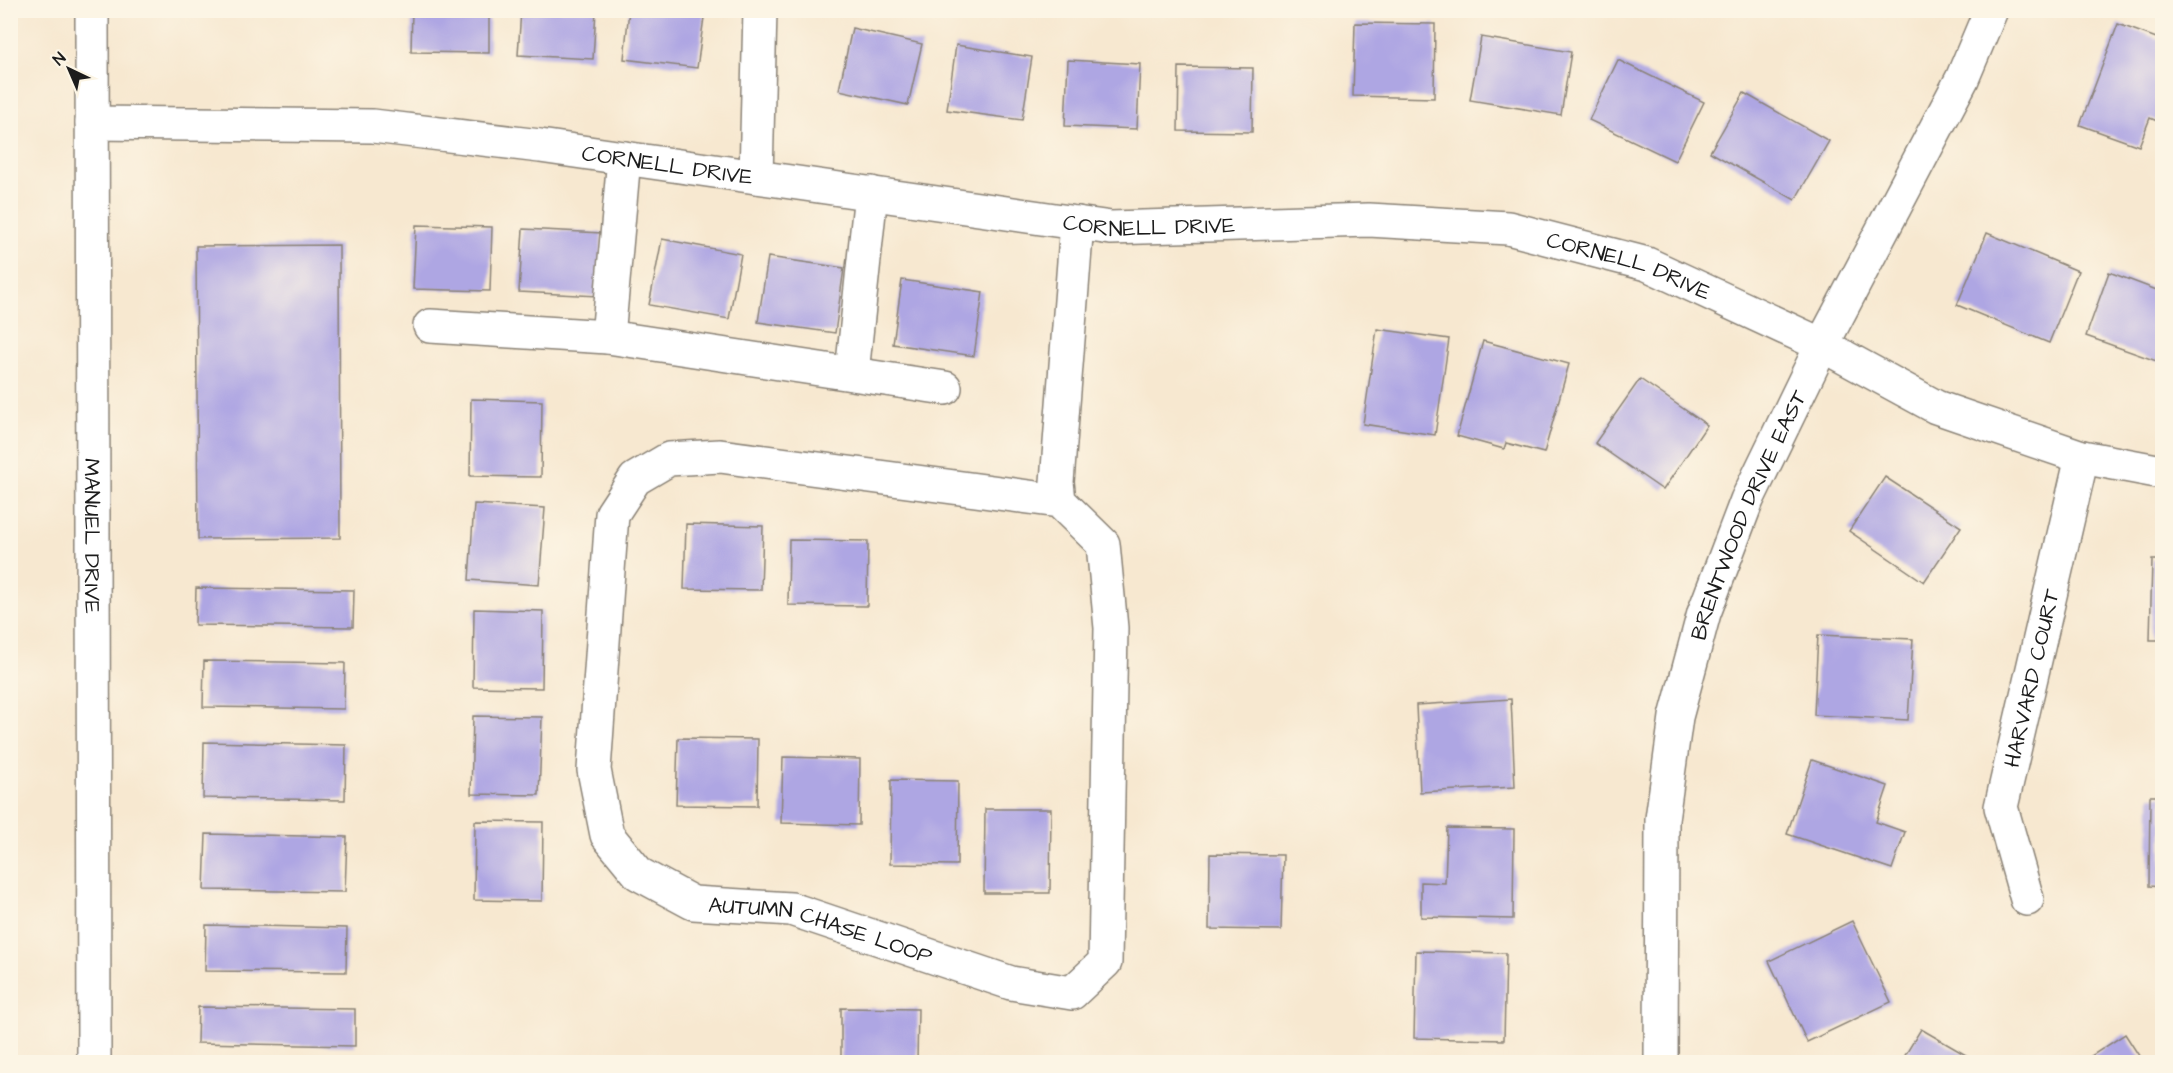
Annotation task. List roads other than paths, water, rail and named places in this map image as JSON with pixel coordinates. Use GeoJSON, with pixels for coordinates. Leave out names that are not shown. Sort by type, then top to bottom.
{"type":"FeatureCollection","features":[{"type":"Feature","properties":{"kind":"street","name":"MANUEL DRIVE"},"geometry":{"type":"LineString","coordinates":[[92,10],[94,1062]]}},
{"type":"Feature","properties":{"kind":"street"},"geometry":{"type":"LineString","coordinates":[[756,177],[760,10]]}},
{"type":"Feature","properties":{"kind":"street","name":"BRENTWOOD DRIVE EAST"},"geometry":{"type":"LineString","coordinates":[[1661,1062],[1662,819],[1676,717],[1704,613],[1748,500],[1822,345],[1962,79],[1991,10]]}},
{"type":"Feature","properties":{"kind":"street","name":"CORNELL DRIVE"},"geometry":{"type":"LineString","coordinates":[[92,123],[373,126],[540,146],[1111,228],[1369,220],[1508,228],[1647,264],[1822,345],[1936,407],[2082,457],[2163,472]]}},
{"type":"Feature","properties":{"kind":"street"},"geometry":{"type":"LineString","coordinates":[[608,337],[624,158]]}},
{"type":"Feature","properties":{"kind":"street"},"geometry":{"type":"LineString","coordinates":[[852,373],[871,193]]}},
{"type":"Feature","properties":{"kind":"street"},"geometry":{"type":"LineString","coordinates":[[1059,501],[1057,482],[1077,223]]}},
{"type":"Feature","properties":{"kind":"street"},"geometry":{"type":"LineString","coordinates":[[430,326],[608,337],[945,388]]}},
{"type":"Feature","properties":{"kind":"street","name":"AUTUMN CHASE LOOP"},"geometry":{"type":"LineString","coordinates":[[720,456],[1059,501],[1103,544],[1111,628],[1106,962],[1072,993],[1011,983],[791,909],[693,903],[639,874],[607,835],[594,770],[612,514],[634,479],[669,459],[720,456]]}},
{"type":"Feature","properties":{"kind":"street","name":"HARVARD COURT"},"geometry":{"type":"LineString","coordinates":[[2027,899],[2001,807],[2082,457]]}}]}
